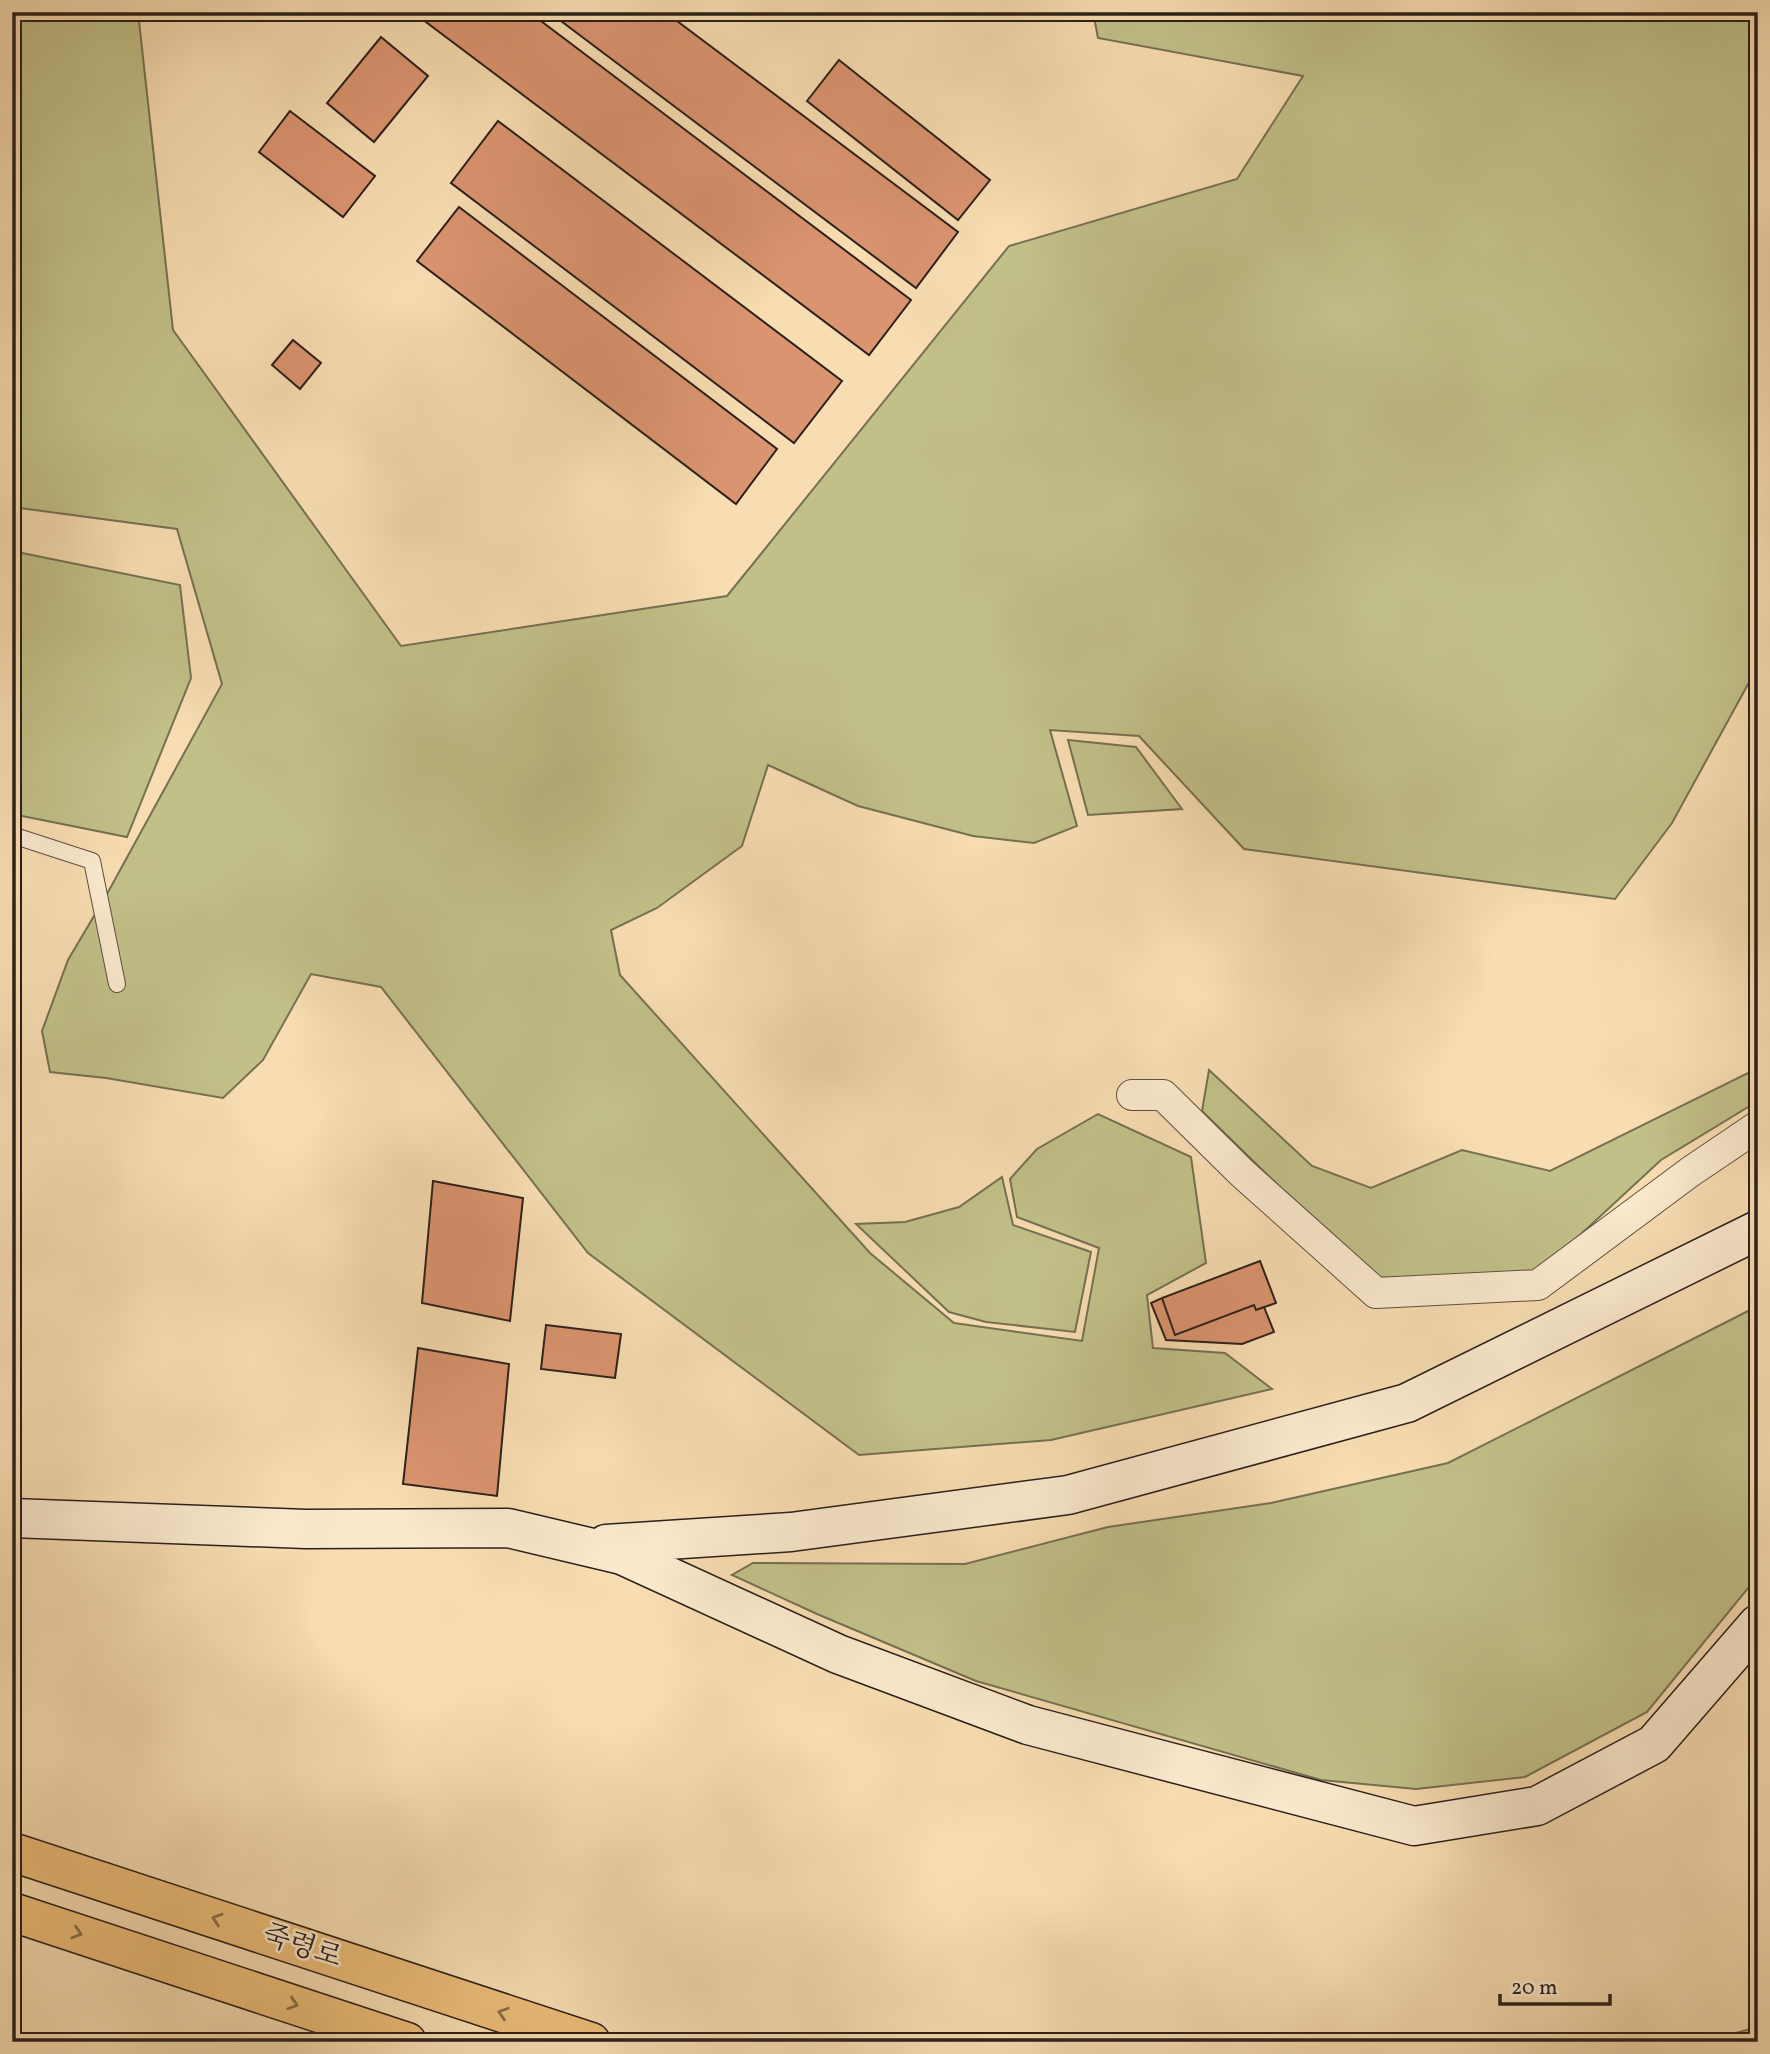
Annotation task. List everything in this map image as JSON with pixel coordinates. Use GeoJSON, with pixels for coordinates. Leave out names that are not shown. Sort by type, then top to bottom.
{"type":"FeatureCollection","features":[{"type":"Feature","properties":{"kind":"highway","name":"죽령로"},"geometry":{"type":"LineString","coordinates":[[12,1852],[592,2042]]}},
{"type":"Feature","properties":{"kind":"highway","name":"죽령로"},"geometry":{"type":"LineString","coordinates":[[12,1912],[407,2042]]}},
{"type":"Feature","properties":{"kind":"street"},"geometry":{"type":"LineString","coordinates":[[1132,1095],[1163,1095],[1242,1173],[1376,1293],[1538,1285],[1690,1172],[1758,1126]]}},
{"type":"Feature","properties":{"kind":"street"},"geometry":{"type":"LineString","coordinates":[[583,1546],[791,1532],[1081,1492],[1408,1403],[1758,1230]]}},
{"type":"Feature","properties":{"kind":"street"},"geometry":{"type":"LineString","coordinates":[[12,1518],[306,1529],[508,1528],[622,1555],[838,1654],[1028,1725],[1414,1826],[1537,1806],[1654,1744],[1758,1624]]}},
{"type":"Feature","properties":{"kind":"lane"},"geometry":{"type":"LineString","coordinates":[[12,835],[92,861],[117,984]]}},
{"type":"Feature","properties":{"kind":"shaded area"},"geometry":{"type":"Polygon","coordinates":[[[12,12],[138,12],[173,330],[401,646],[727,596],[1009,246],[1237,179],[1303,76],[1098,38],[1093,12],[1758,12],[1758,666],[1672,823],[1615,899],[1244,849],[1139,736],[1050,730],[1077,826],[1034,843],[973,836],[858,806],[768,765],[742,846],[657,908],[611,930],[620,975],[870,1253],[954,1323],[1082,1341],[1099,1248],[1017,1217],[1010,1179],[1037,1149],[1098,1114],[1191,1157],[1206,1263],[1147,1295],[1153,1348],[1225,1353],[1272,1389],[1051,1440],[859,1455],[588,1253],[381,987],[311,974],[263,1060],[223,1098],[106,1078],[50,1072],[42,1031],[68,960],[222,684],[177,529],[12,507],[12,12]]]}},
{"type":"Feature","properties":{"kind":"shaded area"},"geometry":{"type":"Polygon","coordinates":[[[12,551],[180,585],[191,678],[127,837],[12,814],[12,551]]]}},
{"type":"Feature","properties":{"kind":"shaded area"},"geometry":{"type":"Polygon","coordinates":[[[1068,740],[1136,747],[1182,809],[1088,815],[1068,740]]]}},
{"type":"Feature","properties":{"kind":"shaded area"},"geometry":{"type":"Polygon","coordinates":[[[1758,1068],[1758,1101],[1661,1160],[1540,1272],[1379,1284],[1202,1111],[1209,1070],[1312,1166],[1371,1188],[1462,1150],[1550,1171],[1758,1068]]]}},
{"type":"Feature","properties":{"kind":"shaded area"},"geometry":{"type":"Polygon","coordinates":[[[1002,1177],[1013,1225],[1091,1252],[1075,1332],[986,1322],[949,1312],[856,1224],[905,1222],[959,1207],[1002,1177]]]}},
{"type":"Feature","properties":{"kind":"shaded area"},"geometry":{"type":"Polygon","coordinates":[[[1758,1306],[1758,1576],[1647,1712],[1525,1777],[1416,1789],[1321,1780],[976,1681],[732,1575],[753,1563],[965,1564],[1108,1527],[1271,1503],[1448,1463],[1758,1306]]]}},
{"type":"Feature","properties":{"kind":"shaded area"},"geometry":{"type":"Polygon","coordinates":[[[1758,2027],[1758,2042],[1702,2042],[1758,2027]]]}},
{"type":"Feature","properties":{"kind":"building"},"geometry":{"type":"Polygon","coordinates":[[[434,12],[529,12],[911,300],[869,355],[426,22],[434,12]]]}},
{"type":"Feature","properties":{"kind":"building"},"geometry":{"type":"Polygon","coordinates":[[[549,12],[665,12],[958,232],[916,288],[549,12]]]}},
{"type":"Feature","properties":{"kind":"building"},"geometry":{"type":"Polygon","coordinates":[[[381,37],[428,76],[374,142],[327,103],[381,37]]]}},
{"type":"Feature","properties":{"kind":"building"},"geometry":{"type":"Polygon","coordinates":[[[839,60],[990,180],[958,220],[807,101],[839,60]]]}},
{"type":"Feature","properties":{"kind":"building"},"geometry":{"type":"Polygon","coordinates":[[[290,111],[375,176],[343,217],[259,152],[290,111]]]}},
{"type":"Feature","properties":{"kind":"building"},"geometry":{"type":"Polygon","coordinates":[[[498,121],[842,381],[794,443],[451,183],[498,121]]]}},
{"type":"Feature","properties":{"kind":"building"},"geometry":{"type":"Polygon","coordinates":[[[459,207],[777,449],[736,504],[417,261],[459,207]]]}},
{"type":"Feature","properties":{"kind":"building"},"geometry":{"type":"Polygon","coordinates":[[[293,340],[321,363],[300,389],[272,365],[293,340]]]}},
{"type":"Feature","properties":{"kind":"building"},"geometry":{"type":"Polygon","coordinates":[[[433,1181],[523,1198],[510,1321],[422,1303],[433,1181]]]}},
{"type":"Feature","properties":{"kind":"building"},"geometry":{"type":"Polygon","coordinates":[[[1260,1261],[1276,1303],[1256,1310],[1254,1305],[1175,1335],[1162,1298],[1260,1261]]]}},
{"type":"Feature","properties":{"kind":"building"},"geometry":{"type":"Polygon","coordinates":[[[1162,1298],[1175,1335],[1254,1305],[1256,1310],[1264,1307],[1274,1332],[1242,1344],[1166,1340],[1151,1303],[1162,1298]]]}},
{"type":"Feature","properties":{"kind":"building"},"geometry":{"type":"Polygon","coordinates":[[[546,1325],[621,1334],[615,1378],[541,1369],[546,1325]]]}},
{"type":"Feature","properties":{"kind":"building"},"geometry":{"type":"Polygon","coordinates":[[[418,1348],[509,1364],[497,1496],[403,1484],[418,1348]]]}}]}
